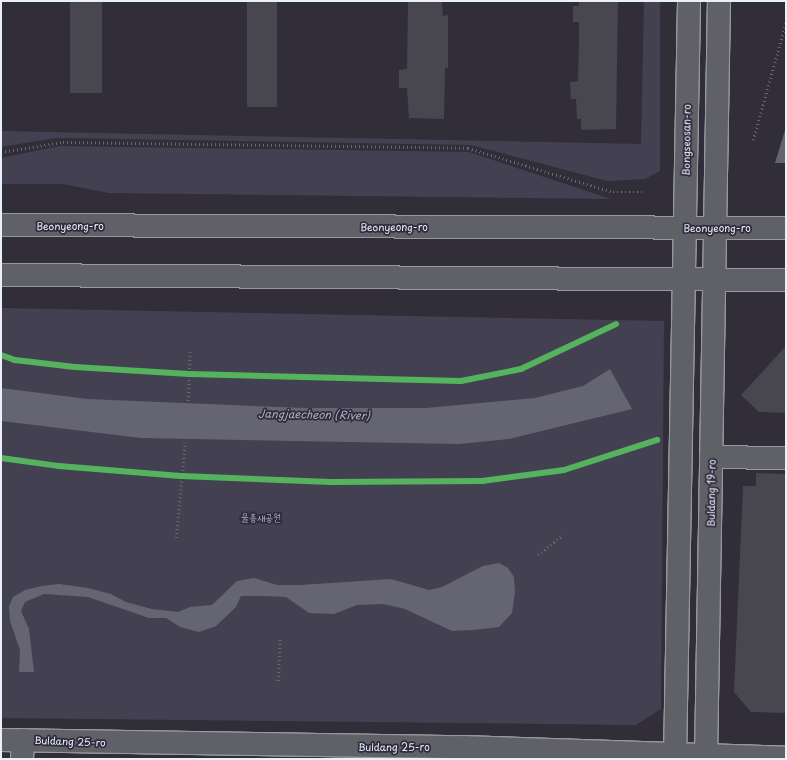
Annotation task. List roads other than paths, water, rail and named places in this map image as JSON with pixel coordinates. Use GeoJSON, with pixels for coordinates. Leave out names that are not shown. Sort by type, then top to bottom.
{"type":"FeatureCollection","features":[{"type":"Feature","properties":{"kind":"street","name":"Bongseosan-ro"},"geometry":{"type":"LineString","coordinates":[[682,279],[689,1]]}},
{"type":"Feature","properties":{"kind":"street"},"geometry":{"type":"LineString","coordinates":[[714,227],[718,1]]}},
{"type":"Feature","properties":{"kind":"street","name":"Beonyeong-ro"},"geometry":{"type":"LineString","coordinates":[[1,225],[684,229],[714,227],[786,228]]}},
{"type":"Feature","properties":{"kind":"street","name":"Buldang 19-ro"},"geometry":{"type":"LineString","coordinates":[[706,757],[711,457],[712,278],[714,227]]}},
{"type":"Feature","properties":{"kind":"street"},"geometry":{"type":"LineString","coordinates":[[1,276],[712,278],[786,280]]}},
{"type":"Feature","properties":{"kind":"street"},"geometry":{"type":"LineString","coordinates":[[675,756],[682,279]]}},
{"type":"Feature","properties":{"kind":"street"},"geometry":{"type":"LineString","coordinates":[[711,457],[786,458]]}},
{"type":"Feature","properties":{"kind":"street","name":"Buldang 25-ro"},"geometry":{"type":"LineString","coordinates":[[1,740],[22,749],[246,746],[462,753],[786,758]]}},
{"type":"Feature","properties":{"kind":"water"},"geometry":{"type":"Polygon","coordinates":[[[786,127],[786,163],[775,163],[786,127]]]}},
{"type":"Feature","properties":{"kind":"water","name":"Jangjaecheon (River)"},"geometry":{"type":"Polygon","coordinates":[[[610,369],[632,409],[509,439],[459,444],[141,438],[1,421],[1,388],[87,399],[305,408],[426,408],[535,398],[583,386],[610,369]]]}},
{"type":"Feature","properties":{"kind":"water"},"geometry":{"type":"Polygon","coordinates":[[[499,563],[508,568],[514,577],[515,592],[512,613],[499,627],[452,631],[405,609],[383,604],[357,605],[334,614],[309,613],[286,597],[241,596],[236,607],[216,626],[199,632],[180,627],[166,618],[149,618],[88,597],[44,594],[25,602],[21,611],[29,629],[34,672],[19,672],[20,650],[10,621],[9,606],[13,597],[25,590],[42,586],[59,584],[88,588],[111,594],[126,602],[152,609],[178,612],[190,607],[212,605],[237,581],[254,578],[277,585],[300,585],[391,579],[429,590],[442,587],[483,566],[499,563]]]}},
{"type":"Feature","properties":{"kind":"park label","name":"물총새공원"},"geometry":{"type":"Point","coordinates":[261,517]}}]}
